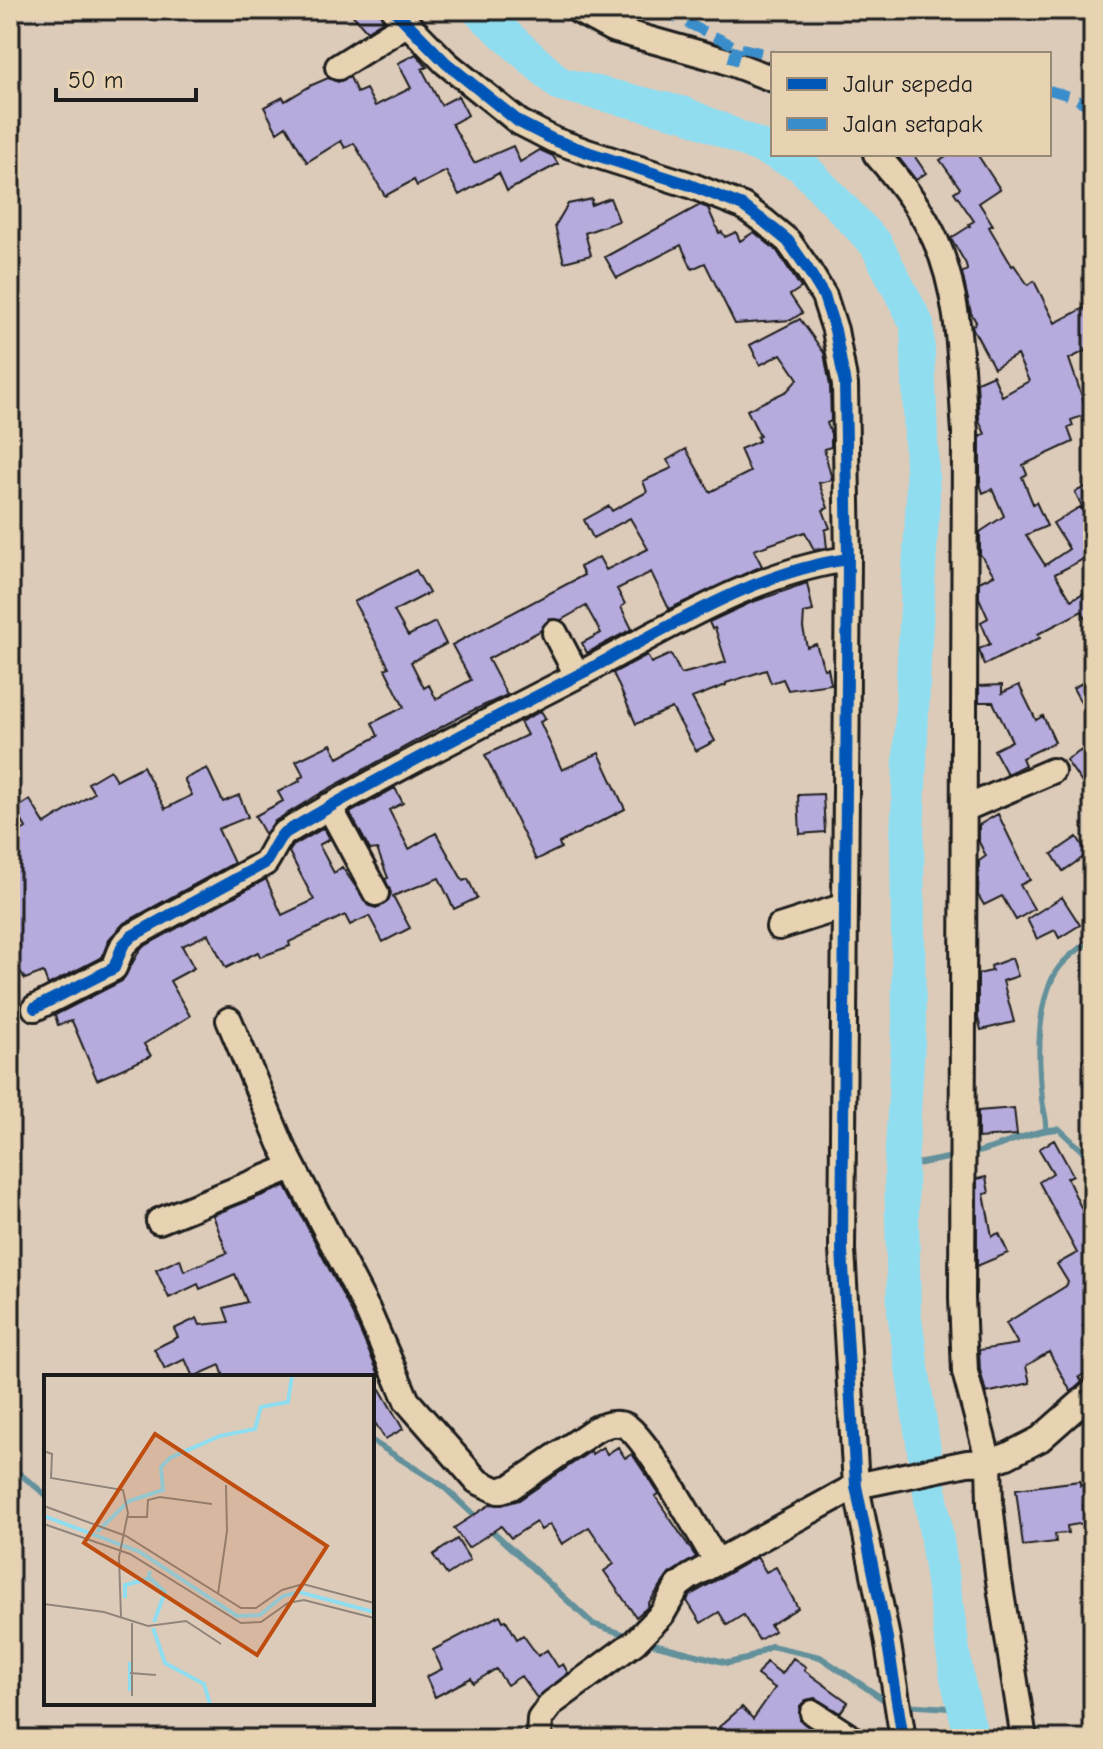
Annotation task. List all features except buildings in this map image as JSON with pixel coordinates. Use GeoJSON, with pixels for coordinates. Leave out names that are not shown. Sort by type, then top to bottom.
{"type":"FeatureCollection","features":[{"type":"Feature","properties":{"kind":"street"},"geometry":{"type":"LineString","coordinates":[[577,10],[612,29],[723,60],[771,78]]}},
{"type":"Feature","properties":{"kind":"street"},"geometry":{"type":"LineString","coordinates":[[338,67],[400,17],[483,95],[519,122],[578,149],[690,185],[743,206],[788,241],[824,296],[835,330],[845,385],[848,559],[842,1250],[864,1485],[903,1739]]}},
{"type":"Feature","properties":{"kind":"street"},"geometry":{"type":"LineString","coordinates":[[878,156],[915,203],[934,237],[945,265],[956,321],[965,432],[962,1298],[965,1372],[978,1462],[990,1504],[1024,1739]]}},
{"type":"Feature","properties":{"kind":"street"},"geometry":{"type":"LineString","coordinates":[[35,1008],[114,968],[123,945],[132,936],[265,863],[283,834],[329,806],[713,604],[818,563],[848,559]]}},
{"type":"Feature","properties":{"kind":"street"},"geometry":{"type":"LineString","coordinates":[[555,633],[577,675]]}},
{"type":"Feature","properties":{"kind":"street"},"geometry":{"type":"LineString","coordinates":[[964,809],[1052,771]]}},
{"type":"Feature","properties":{"kind":"street"},"geometry":{"type":"LineString","coordinates":[[329,806],[376,893]]}},
{"type":"Feature","properties":{"kind":"street"},"geometry":{"type":"LineString","coordinates":[[779,927],[845,906]]}},
{"type":"Feature","properties":{"kind":"street"},"geometry":{"type":"LineString","coordinates":[[229,1020],[292,1167],[367,1309],[407,1401],[477,1481],[498,1491],[511,1487],[596,1429],[608,1424],[626,1426],[659,1468],[716,1561]]}},
{"type":"Feature","properties":{"kind":"street"},"geometry":{"type":"LineString","coordinates":[[159,1221],[292,1167]]}},
{"type":"Feature","properties":{"kind":"street"},"geometry":{"type":"LineString","coordinates":[[539,1739],[540,1719],[552,1703],[635,1642],[662,1614],[678,1586],[716,1561],[864,1485],[1007,1456],[1040,1439],[1093,1392]]}},
{"type":"Feature","properties":{"kind":"street"},"geometry":{"type":"LineString","coordinates":[[813,1713],[853,1739]]}},
{"type":"Feature","properties":{"kind":"waterway"},"geometry":{"type":"LineString","coordinates":[[478,10],[560,84],[685,114],[771,151]]}},
{"type":"Feature","properties":{"kind":"waterway"},"geometry":{"type":"LineString","coordinates":[[781,156],[801,165],[876,244],[917,324],[923,498],[907,838],[909,1023],[901,1167],[904,1312],[957,1678],[972,1739]]}},
{"type":"Feature","properties":{"kind":"waterway"},"geometry":{"type":"LineString","coordinates":[[1046,1130],[1039,1053],[1047,991],[1056,971],[1093,939]]}},
{"type":"Feature","properties":{"kind":"waterway"},"geometry":{"type":"LineString","coordinates":[[969,1154],[1059,1129],[1093,1161]]}},
{"type":"Feature","properties":{"kind":"waterway"},"geometry":{"type":"LineString","coordinates":[[901,1167],[958,1156]]}},
{"type":"Feature","properties":{"kind":"waterway"},"geometry":{"type":"LineString","coordinates":[[374,1442],[443,1486],[478,1519]]}},
{"type":"Feature","properties":{"kind":"waterway"},"geometry":{"type":"LineString","coordinates":[[10,1466],[44,1493]]}},
{"type":"Feature","properties":{"kind":"waterway"},"geometry":{"type":"LineString","coordinates":[[487,1526],[593,1624],[632,1637]]}},
{"type":"Feature","properties":{"kind":"waterway"},"geometry":{"type":"LineString","coordinates":[[646,1642],[728,1663],[747,1659],[771,1646],[820,1657],[889,1703]]}},
{"type":"Feature","properties":{"kind":"waterway"},"geometry":{"type":"LineString","coordinates":[[904,1705],[965,1709]]}},
{"type":"Feature","properties":{"kind":"marked path"},"geometry":{"type":"LineString","coordinates":[[660,10],[737,47],[771,55]]}},
{"type":"Feature","properties":{"kind":"marked path"},"geometry":{"type":"LineString","coordinates":[[732,64],[737,47]]}},
{"type":"Feature","properties":{"kind":"marked path"},"geometry":{"type":"LineString","coordinates":[[1051,91],[1093,108]]}},
{"type":"Feature","properties":{"kind":"cycle path"},"geometry":{"type":"LineString","coordinates":[[394,10],[446,63],[519,122],[554,140],[743,206],[788,241],[824,296],[835,330],[845,385],[848,559],[842,1250],[856,1486],[887,1638],[903,1739]]}},
{"type":"Feature","properties":{"kind":"cycle path"},"geometry":{"type":"LineString","coordinates":[[35,1008],[114,968],[123,945],[132,936],[265,863],[283,834],[356,792],[711,604],[778,576],[848,559]]}}]}
